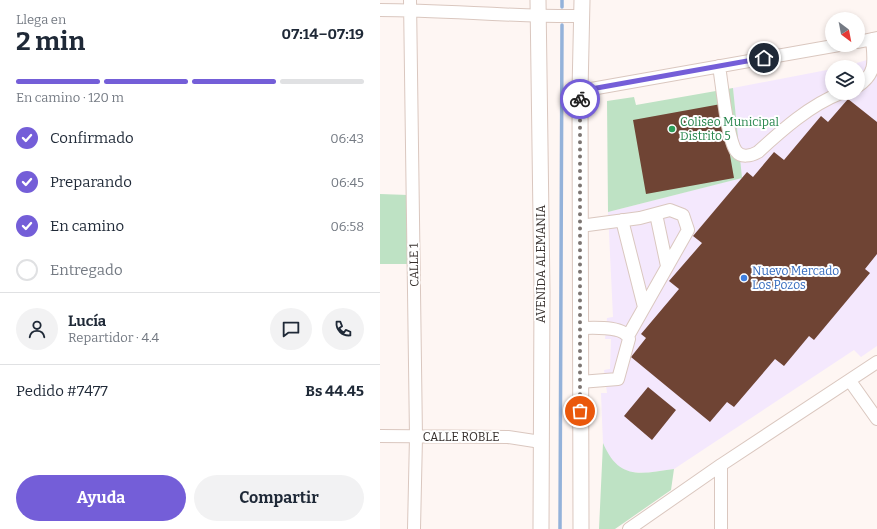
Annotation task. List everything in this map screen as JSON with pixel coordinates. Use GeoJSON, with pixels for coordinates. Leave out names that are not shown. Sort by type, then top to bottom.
{"type":"FeatureCollection","features":[{"type":"Feature","properties":{"kind":"main road","name":"AVENIDA ALEMANIA"},"geometry":{"type":"LineString","coordinates":[[538,0],[542,292],[541,529]]}},
{"type":"Feature","properties":{"kind":"main road"},"geometry":{"type":"LineString","coordinates":[[581,529],[580,91],[582,0]]}},
{"type":"Feature","properties":{"kind":"street"},"geometry":{"type":"LineString","coordinates":[[380,10],[410,5],[538,16],[582,16]]}},
{"type":"Feature","properties":{"kind":"street","name":"CALLE 1"},"geometry":{"type":"LineString","coordinates":[[410,5],[416,437],[414,529]]}},
{"type":"Feature","properties":{"kind":"street"},"geometry":{"type":"LineString","coordinates":[[865,81],[874,69],[874,39]]}},
{"type":"Feature","properties":{"kind":"street"},"geometry":{"type":"LineString","coordinates":[[580,91],[825,47]]}},
{"type":"Feature","properties":{"kind":"street"},"geometry":{"type":"LineString","coordinates":[[719,66],[729,130],[736,151],[743,156],[752,156],[758,152],[800,118],[826,100]]}},
{"type":"Feature","properties":{"kind":"street"},"geometry":{"type":"LineString","coordinates":[[580,226],[656,214],[670,210],[683,215],[688,230],[628,336],[629,339],[618,379],[580,382]]}},
{"type":"Feature","properties":{"kind":"street"},"geometry":{"type":"LineString","coordinates":[[656,214],[667,266]]}},
{"type":"Feature","properties":{"kind":"street"},"geometry":{"type":"LineString","coordinates":[[622,220],[644,307]]}},
{"type":"Feature","properties":{"kind":"street"},"geometry":{"type":"LineString","coordinates":[[580,328],[606,327],[625,333],[628,336]]}},
{"type":"Feature","properties":{"kind":"street"},"geometry":{"type":"LineString","coordinates":[[629,529],[721,465],[877,362]]}},
{"type":"Feature","properties":{"kind":"street"},"geometry":{"type":"LineString","coordinates":[[850,381],[877,419]]}},
{"type":"Feature","properties":{"kind":"street","name":"CALLE ROBLE"},"geometry":{"type":"LineString","coordinates":[[380,436],[508,437],[541,442]]}},
{"type":"Feature","properties":{"kind":"street"},"geometry":{"type":"LineString","coordinates":[[721,465],[721,529]]}},
{"type":"Feature","properties":{"kind":"shaded area","name":"Nuevo Mercado Los Pozos"},"geometry":{"type":"Polygon","coordinates":[[[877,57],[877,346],[861,357],[854,350],[674,469],[646,473],[629,472],[617,466],[608,455],[603,443],[601,393],[607,393],[604,370],[610,369],[611,339],[605,339],[607,318],[613,317],[608,212],[741,178],[733,88],[825,70],[825,100],[865,100],[865,61],[877,57]]]}},
{"type":"Feature","properties":{"kind":"green space","name":"Coliseo Municipal Distrito 5"},"geometry":{"type":"Polygon","coordinates":[[[733,88],[742,178],[608,212],[607,101],[634,97],[636,105],[733,88]]]}},
{"type":"Feature","properties":{"kind":"green space"},"geometry":{"type":"Polygon","coordinates":[[[380,194],[408,195],[407,264],[380,264],[380,194]]]}},
{"type":"Feature","properties":{"kind":"green space"},"geometry":{"type":"Polygon","coordinates":[[[603,443],[609,455],[616,463],[623,469],[631,472],[640,473],[674,469],[671,490],[615,529],[599,529],[603,443]]]}},
{"type":"Feature","properties":{"kind":"building"},"geometry":{"type":"Polygon","coordinates":[[[847,100],[849,100],[877,122],[877,254],[865,269],[870,273],[814,340],[809,336],[784,366],[775,359],[734,407],[727,402],[710,422],[631,357],[646,338],[641,334],[679,289],[669,281],[702,243],[693,236],[747,172],[753,177],[774,152],[784,160],[821,116],[828,122],[847,100]]]}},
{"type":"Feature","properties":{"kind":"building"},"geometry":{"type":"Polygon","coordinates":[[[721,104],[734,178],[646,194],[633,120],[721,104]]]}},
{"type":"Feature","properties":{"kind":"building"},"geometry":{"type":"Polygon","coordinates":[[[648,387],[676,410],[652,440],[624,416],[648,387]]]}},
{"type":"Feature","properties":{"kind":"waterway"},"geometry":{"type":"LineString","coordinates":[[562,0],[562,7]]}},
{"type":"Feature","properties":{"kind":"waterway"},"geometry":{"type":"LineString","coordinates":[[560,529],[562,25]]}},
{"type":"Feature","properties":{"kind":"way so far"},"geometry":{"type":"LineString","coordinates":[[580,99],[580,411]]}},
{"type":"Feature","properties":{"kind":"place","name":"Coliseo Municipal Distrito 5"},"geometry":{"type":"Point","coordinates":[672,129]}},
{"type":"Feature","properties":{"kind":"place","name":"Nuevo Mercado Los Pozos"},"geometry":{"type":"Point","coordinates":[744,278]}},
{"type":"Feature","properties":{"kind":"route"},"geometry":{"type":"LineString","coordinates":[[580,99],[580,91],[764,58]]}}]}
